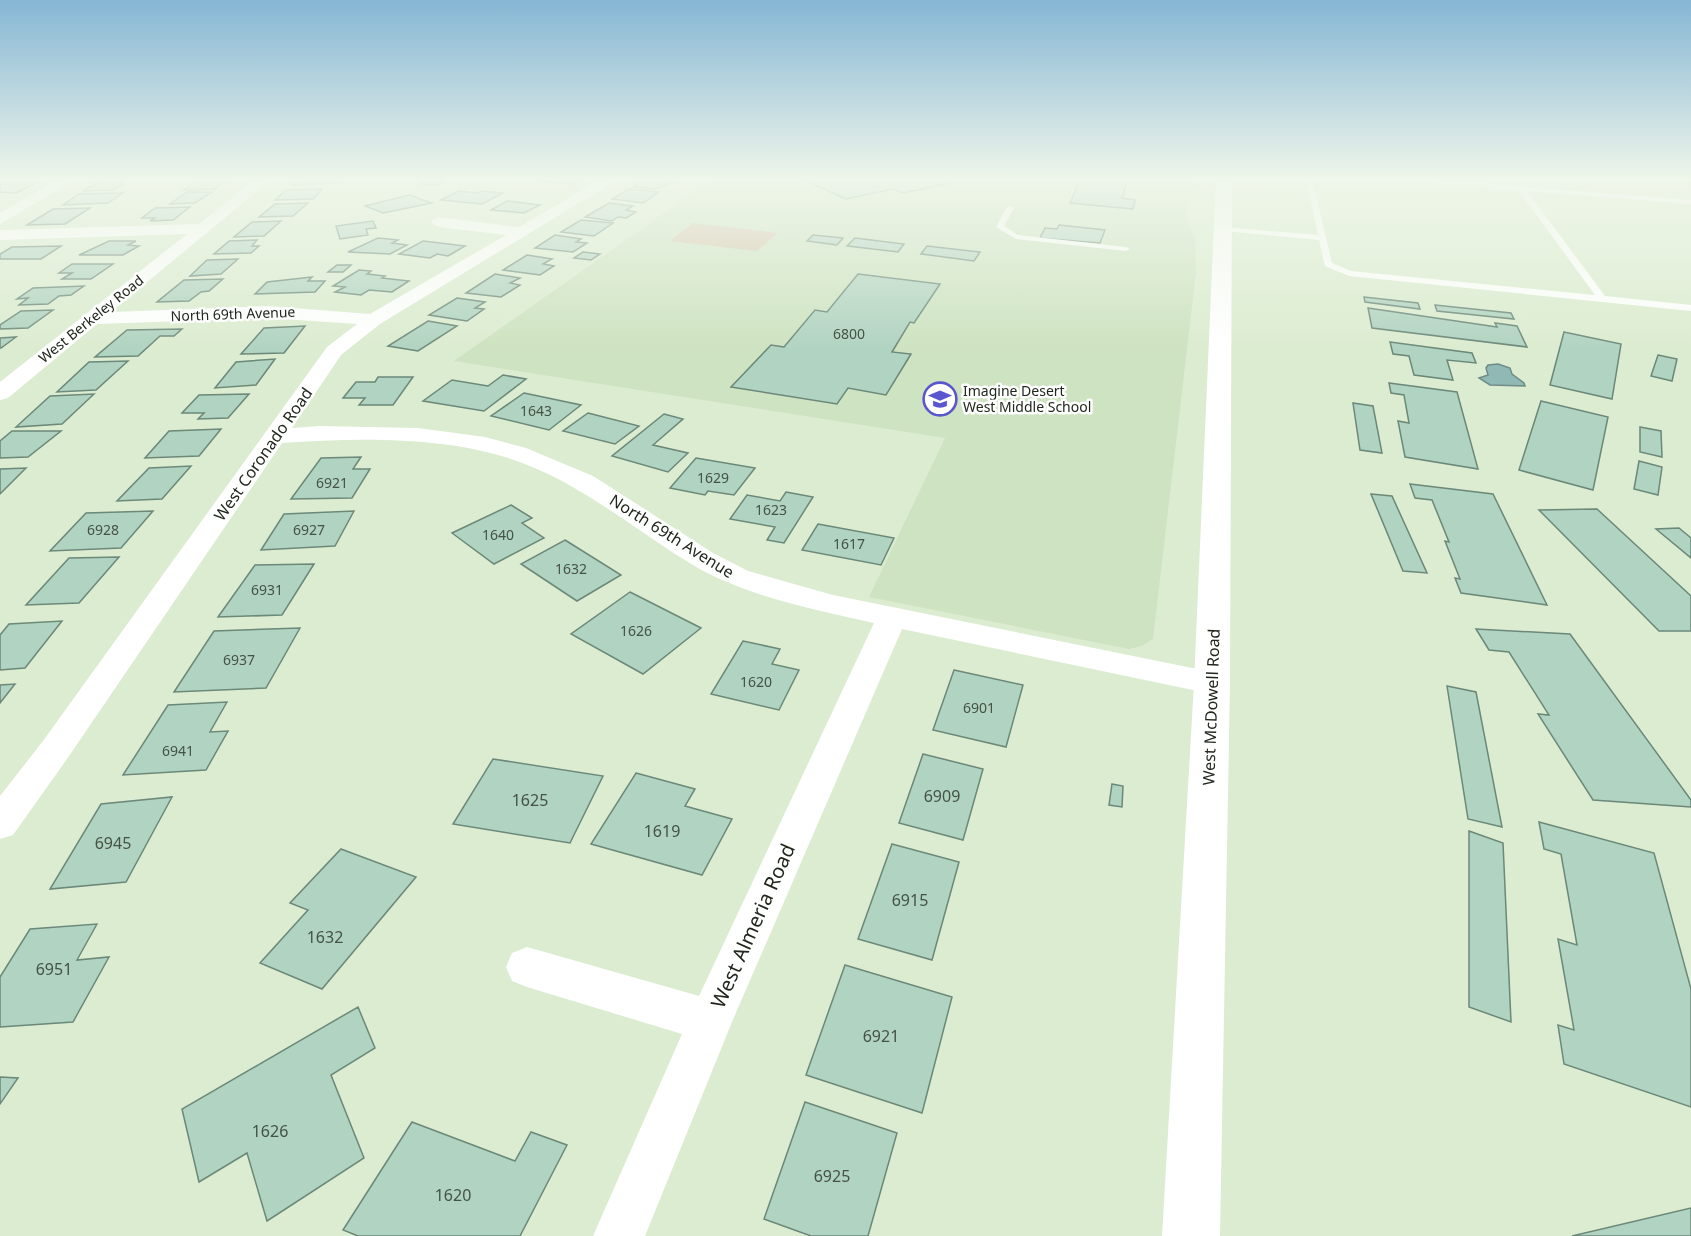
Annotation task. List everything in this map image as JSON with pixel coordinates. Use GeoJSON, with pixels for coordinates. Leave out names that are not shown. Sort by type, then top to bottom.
{"type":"FeatureCollection","features":[{"type":"Feature","properties":{"kind":"main road","name":"West McDowell Road"},"geometry":{"type":"LineString","coordinates":[[1191,1236],[1212,683],[1223,236]]}},
{"type":"Feature","properties":{"kind":"street","name":"West Berkeley Road"},"geometry":{"type":"LineString","coordinates":[[0,393],[193,236]]}},
{"type":"Feature","properties":{"kind":"street","name":"West Coronado Road"},"geometry":{"type":"LineString","coordinates":[[0,824],[277,436],[334,351],[374,320],[517,236]]}},
{"type":"Feature","properties":{"kind":"street","name":"North 69th Avenue"},"geometry":{"type":"LineString","coordinates":[[92,319],[290,312],[332,314],[374,320]]}},
{"type":"Feature","properties":{"kind":"street","name":"North 69th Avenue"},"geometry":{"type":"LineString","coordinates":[[277,436],[320,433],[418,435],[477,442],[518,453],[584,481],[703,558],[738,577],[830,604],[1212,683]]}},
{"type":"Feature","properties":{"kind":"street","name":"West Almeria Road"},"geometry":{"type":"LineString","coordinates":[[619,1236],[710,1021],[892,617]]}},
{"type":"Feature","properties":{"kind":"street"},"geometry":{"type":"LineString","coordinates":[[527,967],[710,1021]]}},
{"type":"Feature","properties":{"kind":"lane"},"geometry":{"type":"LineString","coordinates":[[1014,236],[1126,249]]}},
{"type":"Feature","properties":{"kind":"lane"},"geometry":{"type":"LineString","coordinates":[[1296,236],[1321,238],[1328,264],[1349,273],[1691,308]]}},
{"type":"Feature","properties":{"kind":"lane"},"geometry":{"type":"LineString","coordinates":[[1557,236],[1602,299]]}},
{"type":"Feature","properties":{"kind":"shaded area","name":"Imagine Desert West Middle School"},"geometry":{"type":"Polygon","coordinates":[[[632,236],[1194,236],[1196,272],[1153,639],[1142,646],[1129,649],[869,597],[945,438],[454,361],[632,236]]]}},
{"type":"Feature","properties":{"kind":"shaded area"},"geometry":{"type":"Polygon","coordinates":[[[677,236],[775,236],[757,251],[670,241],[677,236]]]}},
{"type":"Feature","properties":{"kind":"water"},"geometry":{"type":"Polygon","coordinates":[[[1498,364],[1510,368],[1512,374],[1525,386],[1490,385],[1479,378],[1488,375],[1486,368],[1488,365],[1498,364]]]}},
{"type":"Feature","properties":{"kind":"building"},"geometry":{"type":"Polygon","coordinates":[[[236,236],[264,236],[264,236],[234,237],[236,236]]]}},
{"type":"Feature","properties":{"kind":"building"},"geometry":{"type":"Polygon","coordinates":[[[339,236],[363,236],[340,239],[339,236]]]}},
{"type":"Feature","properties":{"kind":"building"},"geometry":{"type":"Polygon","coordinates":[[[554,236],[581,239],[576,242],[587,243],[573,252],[535,248],[554,236]]]}},
{"type":"Feature","properties":{"kind":"building"},"geometry":{"type":"Polygon","coordinates":[[[812,236],[843,238],[837,245],[807,241],[812,236]]]}},
{"type":"Feature","properties":{"kind":"building"},"geometry":{"type":"Polygon","coordinates":[[[1041,236],[1103,236],[1100,243],[1040,238],[1041,236]]]}},
{"type":"Feature","properties":{"kind":"building"},"geometry":{"type":"Polygon","coordinates":[[[378,238],[398,240],[392,243],[407,245],[390,254],[348,252],[378,238]]]}},
{"type":"Feature","properties":{"kind":"building"},"geometry":{"type":"Polygon","coordinates":[[[855,238],[904,244],[898,252],[847,246],[855,238]]]}},
{"type":"Feature","properties":{"kind":"building"},"geometry":{"type":"Polygon","coordinates":[[[257,240],[252,246],[259,246],[251,253],[214,254],[229,241],[257,240]]]}},
{"type":"Feature","properties":{"kind":"building"},"geometry":{"type":"Polygon","coordinates":[[[109,241],[136,241],[128,245],[139,246],[123,255],[79,255],[109,241]]]}},
{"type":"Feature","properties":{"kind":"building"},"geometry":{"type":"Polygon","coordinates":[[[423,241],[465,246],[448,256],[437,254],[430,258],[399,254],[423,241]]]}},
{"type":"Feature","properties":{"kind":"building"},"geometry":{"type":"Polygon","coordinates":[[[61,246],[41,259],[0,259],[0,254],[12,247],[61,246]]]}},
{"type":"Feature","properties":{"kind":"building"},"geometry":{"type":"Polygon","coordinates":[[[927,246],[980,252],[974,261],[921,254],[927,246]]]}},
{"type":"Feature","properties":{"kind":"building"},"geometry":{"type":"Polygon","coordinates":[[[583,252],[600,254],[591,260],[574,258],[583,252]]]}},
{"type":"Feature","properties":{"kind":"building"},"geometry":{"type":"Polygon","coordinates":[[[527,255],[552,259],[543,264],[554,266],[540,275],[503,270],[527,255]]]}},
{"type":"Feature","properties":{"kind":"building"},"geometry":{"type":"Polygon","coordinates":[[[238,259],[221,274],[190,276],[207,260],[238,259]]]}},
{"type":"Feature","properties":{"kind":"building"},"geometry":{"type":"Polygon","coordinates":[[[72,264],[113,264],[91,279],[62,279],[72,273],[59,273],[72,264]]]}},
{"type":"Feature","properties":{"kind":"building"},"geometry":{"type":"Polygon","coordinates":[[[337,265],[351,265],[343,272],[328,272],[337,265]]]}},
{"type":"Feature","properties":{"kind":"building"},"geometry":{"type":"Polygon","coordinates":[[[359,270],[371,271],[367,274],[385,276],[382,278],[409,281],[392,292],[369,290],[361,295],[335,292],[345,287],[333,286],[359,270]]]}},
{"type":"Feature","properties":{"kind":"building"},"geometry":{"type":"Polygon","coordinates":[[[495,274],[520,278],[510,283],[520,285],[501,297],[466,293],[495,274]]]}},
{"type":"Feature","properties":{"kind":"building"},"geometry":{"type":"Polygon","coordinates":[[[858,274],[940,284],[914,323],[910,322],[892,352],[911,354],[886,395],[848,388],[837,404],[731,387],[771,345],[784,347],[815,310],[827,312],[858,274]]]}},
{"type":"Feature","properties":{"kind":"building"},"geometry":{"type":"Polygon","coordinates":[[[312,277],[308,281],[325,281],[315,292],[255,294],[267,282],[312,277]]]}},
{"type":"Feature","properties":{"kind":"building"},"geometry":{"type":"Polygon","coordinates":[[[223,279],[209,291],[201,292],[189,301],[157,302],[184,280],[223,279]]]}},
{"type":"Feature","properties":{"kind":"building"},"geometry":{"type":"Polygon","coordinates":[[[84,286],[71,295],[59,296],[48,304],[19,305],[28,298],[17,299],[33,288],[84,286]]]}},
{"type":"Feature","properties":{"kind":"building"},"geometry":{"type":"Polygon","coordinates":[[[1364,297],[1418,303],[1420,309],[1365,302],[1364,297]]]}},
{"type":"Feature","properties":{"kind":"building"},"geometry":{"type":"Polygon","coordinates":[[[457,298],[485,302],[475,308],[484,309],[467,321],[429,315],[457,298]]]}},
{"type":"Feature","properties":{"kind":"building"},"geometry":{"type":"Polygon","coordinates":[[[1435,305],[1511,313],[1514,319],[1437,311],[1435,305]]]}},
{"type":"Feature","properties":{"kind":"building"},"geometry":{"type":"Polygon","coordinates":[[[1368,308],[1497,327],[1495,323],[1517,326],[1527,347],[1372,328],[1368,308]]]}},
{"type":"Feature","properties":{"kind":"building"},"geometry":{"type":"Polygon","coordinates":[[[53,310],[28,328],[0,329],[0,325],[21,311],[53,310]]]}},
{"type":"Feature","properties":{"kind":"building"},"geometry":{"type":"Polygon","coordinates":[[[428,321],[457,326],[418,351],[388,346],[428,321]]]}},
{"type":"Feature","properties":{"kind":"building"},"geometry":{"type":"Polygon","coordinates":[[[305,326],[284,353],[241,354],[264,328],[305,326]]]}},
{"type":"Feature","properties":{"kind":"building"},"geometry":{"type":"Polygon","coordinates":[[[182,329],[174,336],[160,336],[138,356],[95,357],[127,330],[182,329]]]}},
{"type":"Feature","properties":{"kind":"building"},"geometry":{"type":"Polygon","coordinates":[[[1564,332],[1621,344],[1612,399],[1550,385],[1564,332]]]}},
{"type":"Feature","properties":{"kind":"building"},"geometry":{"type":"Polygon","coordinates":[[[16,337],[1,348],[0,348],[0,338],[16,337]]]}},
{"type":"Feature","properties":{"kind":"building"},"geometry":{"type":"Polygon","coordinates":[[[1390,342],[1472,353],[1476,363],[1447,360],[1453,380],[1414,375],[1409,356],[1393,354],[1390,342]]]}},
{"type":"Feature","properties":{"kind":"building"},"geometry":{"type":"Polygon","coordinates":[[[1658,355],[1677,359],[1672,381],[1651,376],[1658,355]]]}},
{"type":"Feature","properties":{"kind":"building"},"geometry":{"type":"Polygon","coordinates":[[[275,359],[256,385],[215,388],[236,362],[275,359]]]}},
{"type":"Feature","properties":{"kind":"building"},"geometry":{"type":"Polygon","coordinates":[[[128,361],[96,390],[57,392],[89,362],[128,361]]]}},
{"type":"Feature","properties":{"kind":"building"},"geometry":{"type":"Polygon","coordinates":[[[503,375],[526,379],[484,411],[423,401],[452,380],[488,386],[503,375]]]}},
{"type":"Feature","properties":{"kind":"building"},"geometry":{"type":"Polygon","coordinates":[[[378,377],[413,377],[393,405],[359,405],[365,398],[343,398],[356,382],[375,382],[378,377]]]}},
{"type":"Feature","properties":{"kind":"building"},"geometry":{"type":"Polygon","coordinates":[[[1389,383],[1457,392],[1478,469],[1405,457],[1398,421],[1409,423],[1404,395],[1391,393],[1389,383]]]}},
{"type":"Feature","properties":{"kind":"building"},"geometry":{"type":"Polygon","coordinates":[[[524,393],[581,405],[549,430],[491,416],[524,393]]]}},
{"type":"Feature","properties":{"kind":"building"},"geometry":{"type":"Polygon","coordinates":[[[94,394],[62,424],[16,427],[50,396],[94,394]]]}},
{"type":"Feature","properties":{"kind":"building"},"geometry":{"type":"Polygon","coordinates":[[[249,394],[228,418],[198,419],[204,413],[182,413],[199,395],[249,394]]]}},
{"type":"Feature","properties":{"kind":"building"},"geometry":{"type":"Polygon","coordinates":[[[1541,401],[1608,417],[1593,490],[1519,470],[1541,401]]]}},
{"type":"Feature","properties":{"kind":"building"},"geometry":{"type":"Polygon","coordinates":[[[1353,403],[1373,406],[1382,453],[1360,450],[1353,403]]]}},
{"type":"Feature","properties":{"kind":"building"},"geometry":{"type":"Polygon","coordinates":[[[588,413],[639,426],[615,444],[563,431],[588,413]]]}},
{"type":"Feature","properties":{"kind":"building"},"geometry":{"type":"Polygon","coordinates":[[[664,414],[683,419],[653,445],[688,453],[668,472],[612,456],[664,414]]]}},
{"type":"Feature","properties":{"kind":"building"},"geometry":{"type":"Polygon","coordinates":[[[1640,427],[1661,431],[1662,457],[1640,452],[1640,427]]]}},
{"type":"Feature","properties":{"kind":"building"},"geometry":{"type":"Polygon","coordinates":[[[221,429],[199,456],[145,458],[169,431],[221,429]]]}},
{"type":"Feature","properties":{"kind":"building"},"geometry":{"type":"Polygon","coordinates":[[[12,431],[61,431],[28,457],[0,458],[0,441],[12,431]]]}},
{"type":"Feature","properties":{"kind":"building"},"geometry":{"type":"Polygon","coordinates":[[[361,457],[353,469],[370,469],[352,498],[291,499],[321,458],[361,457]]]}},
{"type":"Feature","properties":{"kind":"building"},"geometry":{"type":"Polygon","coordinates":[[[696,458],[755,468],[734,495],[708,491],[705,495],[670,488],[696,458]]]}},
{"type":"Feature","properties":{"kind":"building"},"geometry":{"type":"Polygon","coordinates":[[[1639,461],[1662,467],[1658,495],[1634,489],[1639,461]]]}},
{"type":"Feature","properties":{"kind":"building"},"geometry":{"type":"Polygon","coordinates":[[[191,466],[162,499],[117,501],[149,468],[191,466]]]}},
{"type":"Feature","properties":{"kind":"building"},"geometry":{"type":"Polygon","coordinates":[[[26,468],[0,494],[0,469],[26,468]]]}},
{"type":"Feature","properties":{"kind":"building"},"geometry":{"type":"Polygon","coordinates":[[[1410,484],[1493,494],[1547,605],[1461,593],[1455,578],[1460,579],[1445,541],[1449,542],[1432,500],[1415,498],[1410,484]]]}},
{"type":"Feature","properties":{"kind":"building"},"geometry":{"type":"Polygon","coordinates":[[[786,492],[813,497],[784,543],[767,540],[775,527],[730,519],[747,495],[780,501],[786,492]]]}},
{"type":"Feature","properties":{"kind":"building"},"geometry":{"type":"Polygon","coordinates":[[[1371,494],[1392,496],[1427,573],[1403,571],[1371,494]]]}},
{"type":"Feature","properties":{"kind":"building"},"geometry":{"type":"Polygon","coordinates":[[[511,505],[532,518],[522,523],[544,538],[494,564],[452,533],[511,505]]]}},
{"type":"Feature","properties":{"kind":"building"},"geometry":{"type":"Polygon","coordinates":[[[1597,509],[1691,596],[1691,631],[1659,631],[1539,510],[1597,509]]]}},
{"type":"Feature","properties":{"kind":"building"},"geometry":{"type":"Polygon","coordinates":[[[153,511],[121,548],[50,551],[86,513],[153,511]]]}},
{"type":"Feature","properties":{"kind":"building"},"geometry":{"type":"Polygon","coordinates":[[[354,511],[335,546],[261,550],[284,514],[354,511]]]}},
{"type":"Feature","properties":{"kind":"building"},"geometry":{"type":"Polygon","coordinates":[[[818,524],[894,538],[881,565],[802,550],[818,524]]]}},
{"type":"Feature","properties":{"kind":"building"},"geometry":{"type":"Polygon","coordinates":[[[1679,528],[1691,538],[1691,558],[1656,529],[1679,528]]]}},
{"type":"Feature","properties":{"kind":"building"},"geometry":{"type":"Polygon","coordinates":[[[565,540],[621,575],[577,601],[521,564],[565,540]]]}},
{"type":"Feature","properties":{"kind":"building"},"geometry":{"type":"Polygon","coordinates":[[[119,557],[79,603],[26,605],[69,558],[119,557]]]}},
{"type":"Feature","properties":{"kind":"building"},"geometry":{"type":"Polygon","coordinates":[[[314,564],[282,615],[218,617],[255,565],[314,564]]]}},
{"type":"Feature","properties":{"kind":"building"},"geometry":{"type":"Polygon","coordinates":[[[630,592],[701,628],[643,674],[571,634],[630,592]]]}},
{"type":"Feature","properties":{"kind":"building"},"geometry":{"type":"Polygon","coordinates":[[[62,621],[25,668],[0,670],[0,635],[9,624],[62,621]]]}},
{"type":"Feature","properties":{"kind":"building"},"geometry":{"type":"Polygon","coordinates":[[[300,628],[266,688],[174,692],[214,631],[300,628]]]}},
{"type":"Feature","properties":{"kind":"building"},"geometry":{"type":"Polygon","coordinates":[[[1476,629],[1570,634],[1691,800],[1691,807],[1593,800],[1538,714],[1549,715],[1509,652],[1489,650],[1476,629]]]}},
{"type":"Feature","properties":{"kind":"building"},"geometry":{"type":"Polygon","coordinates":[[[743,641],[780,649],[772,664],[799,670],[779,710],[711,694],[743,641]]]}},
{"type":"Feature","properties":{"kind":"building"},"geometry":{"type":"Polygon","coordinates":[[[954,670],[1023,685],[1006,747],[933,730],[954,670]]]}},
{"type":"Feature","properties":{"kind":"building"},"geometry":{"type":"Polygon","coordinates":[[[15,684],[0,703],[0,685],[15,684]]]}},
{"type":"Feature","properties":{"kind":"building"},"geometry":{"type":"Polygon","coordinates":[[[1447,686],[1476,692],[1502,827],[1468,819],[1447,686]]]}},
{"type":"Feature","properties":{"kind":"building"},"geometry":{"type":"Polygon","coordinates":[[[227,702],[210,732],[228,731],[206,770],[123,775],[168,705],[227,702]]]}},
{"type":"Feature","properties":{"kind":"building"},"geometry":{"type":"Polygon","coordinates":[[[923,754],[983,769],[963,840],[899,823],[923,754]]]}},
{"type":"Feature","properties":{"kind":"building"},"geometry":{"type":"Polygon","coordinates":[[[493,759],[603,776],[570,843],[453,824],[493,759]]]}},
{"type":"Feature","properties":{"kind":"building"},"geometry":{"type":"Polygon","coordinates":[[[636,773],[695,789],[685,806],[732,819],[702,875],[591,844],[636,773]]]}},
{"type":"Feature","properties":{"kind":"building"},"geometry":{"type":"Polygon","coordinates":[[[1112,784],[1123,786],[1122,807],[1109,805],[1112,784]]]}},
{"type":"Feature","properties":{"kind":"building"},"geometry":{"type":"Polygon","coordinates":[[[172,797],[126,882],[50,889],[101,804],[172,797]]]}},
{"type":"Feature","properties":{"kind":"building"},"geometry":{"type":"Polygon","coordinates":[[[1539,822],[1654,853],[1691,989],[1691,1107],[1564,1064],[1558,1025],[1574,1030],[1558,939],[1577,945],[1561,854],[1544,849],[1539,822]]]}},
{"type":"Feature","properties":{"kind":"building"},"geometry":{"type":"Polygon","coordinates":[[[1469,831],[1503,843],[1511,1022],[1469,1007],[1469,831]]]}},
{"type":"Feature","properties":{"kind":"building"},"geometry":{"type":"Polygon","coordinates":[[[892,844],[959,862],[932,960],[858,939],[892,844]]]}},
{"type":"Feature","properties":{"kind":"building"},"geometry":{"type":"Polygon","coordinates":[[[341,849],[416,877],[322,989],[260,963],[308,910],[290,903],[341,849]]]}},
{"type":"Feature","properties":{"kind":"building"},"geometry":{"type":"Polygon","coordinates":[[[97,924],[77,960],[109,957],[73,1022],[0,1027],[0,977],[30,929],[97,924]]]}},
{"type":"Feature","properties":{"kind":"building"},"geometry":{"type":"Polygon","coordinates":[[[845,965],[952,997],[922,1113],[806,1075],[845,965]]]}},
{"type":"Feature","properties":{"kind":"building"},"geometry":{"type":"Polygon","coordinates":[[[358,1007],[375,1048],[331,1075],[364,1158],[267,1221],[247,1153],[199,1182],[182,1109],[358,1007]]]}},
{"type":"Feature","properties":{"kind":"building"},"geometry":{"type":"Polygon","coordinates":[[[0,1077],[18,1078],[0,1104],[0,1077]]]}},
{"type":"Feature","properties":{"kind":"building"},"geometry":{"type":"Polygon","coordinates":[[[805,1102],[897,1133],[868,1236],[811,1236],[764,1219],[805,1102]]]}},
{"type":"Feature","properties":{"kind":"building"},"geometry":{"type":"Polygon","coordinates":[[[412,1122],[515,1161],[531,1132],[567,1145],[520,1236],[358,1236],[343,1230],[412,1122]]]}},
{"type":"Feature","properties":{"kind":"building"},"geometry":{"type":"Polygon","coordinates":[[[1691,1208],[1691,1236],[1572,1236],[1691,1208]]]}},
{"type":"Feature","properties":{"kind":"place","name":"Imagine Desert West Middle School"},"geometry":{"type":"Point","coordinates":[940,399]}}]}
